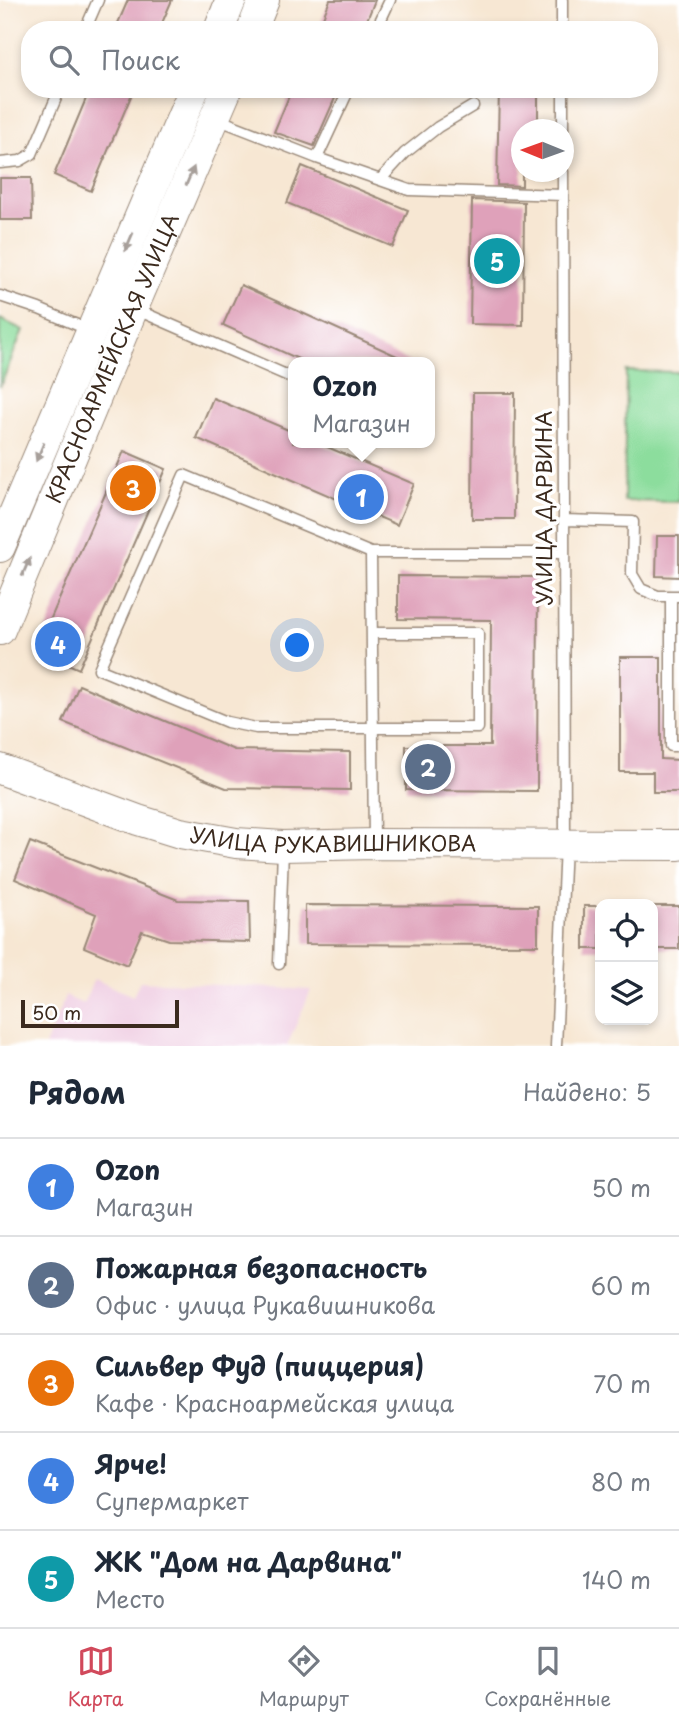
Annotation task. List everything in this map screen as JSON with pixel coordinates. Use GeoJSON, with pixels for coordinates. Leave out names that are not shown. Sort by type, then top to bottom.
{"type":"FeatureCollection","features":[{"type":"Feature","properties":{"kind":"main road"},"geometry":{"type":"LineString","coordinates":[[223,21],[231,0]]}},
{"type":"Feature","properties":{"kind":"main road"},"geometry":{"type":"LineString","coordinates":[[256,21],[264,0]]}},
{"type":"Feature","properties":{"kind":"main road","name":"КРАСНОАРМЕЙСКАЯ УЛИЦА"},"geometry":{"type":"LineString","coordinates":[[0,547],[190,98]]}},
{"type":"Feature","properties":{"kind":"main road","name":"КРАСНОАРМЕЙСКАЯ УЛИЦА"},"geometry":{"type":"LineString","coordinates":[[0,630],[223,98]]}},
{"type":"Feature","properties":{"kind":"main road","name":"УЛИЦА РУКАВИШНИКОВА"},"geometry":{"type":"LineString","coordinates":[[0,769],[138,820],[180,833],[236,844],[679,845]]}},
{"type":"Feature","properties":{"kind":"lane"},"geometry":{"type":"LineString","coordinates":[[89,21],[98,0]]}},
{"type":"Feature","properties":{"kind":"lane"},"geometry":{"type":"LineString","coordinates":[[380,21],[390,0]]}},
{"type":"Feature","properties":{"kind":"lane"},"geometry":{"type":"LineString","coordinates":[[562,0],[562,21]]}},
{"type":"Feature","properties":{"kind":"lane"},"geometry":{"type":"LineString","coordinates":[[0,163],[20,161],[32,154],[56,98]]}},
{"type":"Feature","properties":{"kind":"lane"},"geometry":{"type":"LineString","coordinates":[[317,158],[345,98]]}},
{"type":"Feature","properties":{"kind":"lane"},"geometry":{"type":"LineString","coordinates":[[563,98],[563,119]]}},
{"type":"Feature","properties":{"kind":"lane"},"geometry":{"type":"LineString","coordinates":[[380,180],[405,153],[473,106]]}},
{"type":"Feature","properties":{"kind":"lane"},"geometry":{"type":"LineString","coordinates":[[214,118],[409,190],[563,195]]}},
{"type":"Feature","properties":{"kind":"lane","name":"УЛИЦА ДАРВИНА"},"geometry":{"type":"LineString","coordinates":[[556,1046],[565,845],[563,182]]}},
{"type":"Feature","properties":{"kind":"lane"},"geometry":{"type":"LineString","coordinates":[[0,296],[92,331]]}},
{"type":"Feature","properties":{"kind":"lane"},"geometry":{"type":"LineString","coordinates":[[134,308],[288,376]]}},
{"type":"Feature","properties":{"kind":"lane"},"geometry":{"type":"LineString","coordinates":[[372,633],[478,633],[478,727],[256,728],[227,722],[99,669],[184,475],[371,553],[565,553]]}},
{"type":"Feature","properties":{"kind":"lane"},"geometry":{"type":"LineString","coordinates":[[564,520],[633,522],[632,574],[641,589],[658,596],[675,596],[671,746],[679,746]]}},
{"type":"Feature","properties":{"kind":"lane"},"geometry":{"type":"LineString","coordinates":[[371,553],[374,844]]}},
{"type":"Feature","properties":{"kind":"lane"},"geometry":{"type":"LineString","coordinates":[[279,964],[283,846]]}},
{"type":"Feature","properties":{"kind":"shaded area"},"geometry":{"type":"Polygon","coordinates":[[[94,979],[133,996],[140,981],[311,990],[287,1046],[45,1046],[65,996],[83,1004],[94,979]]]}},
{"type":"Feature","properties":{"kind":"green space"},"geometry":{"type":"Polygon","coordinates":[[[0,319],[23,330],[0,387],[0,319]]]}},
{"type":"Feature","properties":{"kind":"green space"},"geometry":{"type":"Polygon","coordinates":[[[626,371],[679,372],[679,502],[624,501],[626,371]]]}},
{"type":"Feature","properties":{"kind":"building"},"geometry":{"type":"Polygon","coordinates":[[[128,0],[172,0],[163,21],[119,21],[128,0]]]}},
{"type":"Feature","properties":{"kind":"building"},"geometry":{"type":"Polygon","coordinates":[[[330,0],[375,0],[367,21],[322,21],[330,0]]]}},
{"type":"Feature","properties":{"kind":"building"},"geometry":{"type":"Polygon","coordinates":[[[86,98],[130,98],[91,191],[54,175],[86,98]]]}},
{"type":"Feature","properties":{"kind":"building"},"geometry":{"type":"Polygon","coordinates":[[[288,98],[335,98],[314,146],[274,132],[288,98]]]}},
{"type":"Feature","properties":{"kind":"building"},"geometry":{"type":"Polygon","coordinates":[[[499,98],[538,98],[538,119],[511,119],[511,182],[522,182],[522,186],[497,185],[499,98]]]}},
{"type":"Feature","properties":{"kind":"building"},"geometry":{"type":"Polygon","coordinates":[[[302,166],[408,210],[393,247],[287,203],[302,166]]]}},
{"type":"Feature","properties":{"kind":"building"},"geometry":{"type":"Polygon","coordinates":[[[0,178],[31,178],[32,220],[0,220],[0,178]]]}},
{"type":"Feature","properties":{"kind":"building"},"geometry":{"type":"Polygon","coordinates":[[[472,200],[524,202],[523,325],[470,324],[472,200]]]}},
{"type":"Feature","properties":{"kind":"building"},"geometry":{"type":"Polygon","coordinates":[[[241,285],[399,357],[294,357],[223,325],[241,285]]]}},
{"type":"Feature","properties":{"kind":"building"},"geometry":{"type":"Polygon","coordinates":[[[473,393],[515,393],[514,519],[472,519],[473,393]]]}},
{"type":"Feature","properties":{"kind":"building"},"geometry":{"type":"Polygon","coordinates":[[[213,398],[288,430],[288,448],[330,448],[414,484],[397,525],[196,438],[213,398]]]}},
{"type":"Feature","properties":{"kind":"building"},"geometry":{"type":"Polygon","coordinates":[[[124,451],[166,469],[79,669],[37,650],[124,451]]]}},
{"type":"Feature","properties":{"kind":"building"},"geometry":{"type":"Polygon","coordinates":[[[657,536],[679,536],[679,577],[656,576],[657,536]]]}},
{"type":"Feature","properties":{"kind":"building"},"geometry":{"type":"Polygon","coordinates":[[[398,576],[538,577],[537,791],[406,790],[406,746],[490,746],[491,620],[398,619],[398,576]]]}},
{"type":"Feature","properties":{"kind":"building"},"geometry":{"type":"Polygon","coordinates":[[[620,657],[661,657],[661,759],[679,760],[679,792],[653,792],[653,772],[620,772],[620,657]]]}},
{"type":"Feature","properties":{"kind":"building"},"geometry":{"type":"Polygon","coordinates":[[[79,685],[234,750],[350,752],[350,790],[226,788],[63,722],[79,685]]]}},
{"type":"Feature","properties":{"kind":"building"},"geometry":{"type":"Polygon","coordinates":[[[30,842],[178,900],[249,901],[250,942],[169,940],[142,931],[127,965],[84,947],[96,914],[15,879],[30,842]]]}},
{"type":"Feature","properties":{"kind":"building"},"geometry":{"type":"Polygon","coordinates":[[[305,905],[538,906],[538,945],[305,944],[305,905]]]}},
{"type":"Feature","properties":{"kind":"building"},"geometry":{"type":"Polygon","coordinates":[[[584,906],[595,906],[595,949],[584,949],[584,906]]]}},
{"type":"Feature","properties":{"kind":"building"},"geometry":{"type":"Polygon","coordinates":[[[658,906],[679,906],[679,949],[658,949],[658,906]]]}},
{"type":"Feature","properties":{"kind":"place","name":"ЖК \"Дом на Дарвина\""},"geometry":{"type":"Point","coordinates":[497,261]}},
{"type":"Feature","properties":{"kind":"place","name":"Сильвер Фуд (пиццерия)"},"geometry":{"type":"Point","coordinates":[133,488]}},
{"type":"Feature","properties":{"kind":"place","name":"Ozon"},"geometry":{"type":"Point","coordinates":[361,497]}},
{"type":"Feature","properties":{"kind":"place","name":"Ярче!"},"geometry":{"type":"Point","coordinates":[58,644]}},
{"type":"Feature","properties":{"kind":"place","name":"Пожарная безопасность"},"geometry":{"type":"Point","coordinates":[428,767]}}]}
